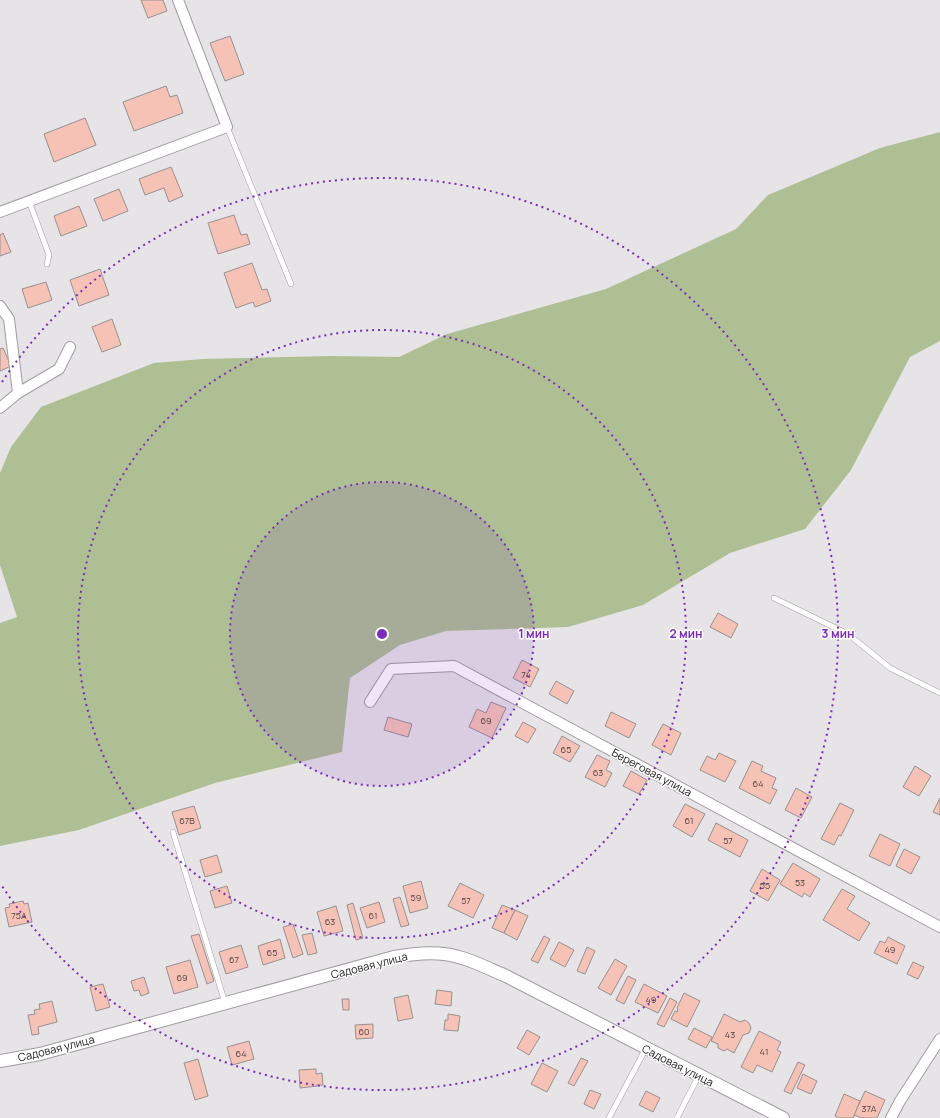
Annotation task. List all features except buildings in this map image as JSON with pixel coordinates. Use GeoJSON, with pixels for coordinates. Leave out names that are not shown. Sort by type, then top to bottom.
{"type":"FeatureCollection","features":[{"type":"Feature","properties":{"kind":"street"},"geometry":{"type":"LineString","coordinates":[[0,212],[227,127],[178,0]]}},
{"type":"Feature","properties":{"kind":"street"},"geometry":{"type":"LineString","coordinates":[[0,306],[9,319],[18,393]]}},
{"type":"Feature","properties":{"kind":"street"},"geometry":{"type":"LineString","coordinates":[[0,408],[18,393],[59,369],[70,347]]}},
{"type":"Feature","properties":{"kind":"street","name":"Береговая улица"},"geometry":{"type":"LineString","coordinates":[[370,702],[391,669],[454,666],[940,927]]}},
{"type":"Feature","properties":{"kind":"street","name":"Садовая улица"},"geometry":{"type":"LineString","coordinates":[[0,1061],[40,1054],[394,957],[420,953],[445,954],[470,961],[506,976],[783,1118]]}},
{"type":"Feature","properties":{"kind":"street"},"geometry":{"type":"LineString","coordinates":[[891,1118],[900,1100],[940,1039]]}},
{"type":"Feature","properties":{"kind":"lane"},"geometry":{"type":"LineString","coordinates":[[227,127],[291,284]]}},
{"type":"Feature","properties":{"kind":"lane"},"geometry":{"type":"LineString","coordinates":[[29,201],[48,255],[47,264]]}},
{"type":"Feature","properties":{"kind":"lane"},"geometry":{"type":"LineString","coordinates":[[774,598],[848,634],[890,668],[940,693]]}},
{"type":"Feature","properties":{"kind":"lane"},"geometry":{"type":"LineString","coordinates":[[173,832],[225,1003]]}},
{"type":"Feature","properties":{"kind":"lane"},"geometry":{"type":"LineString","coordinates":[[609,1118],[646,1048]]}},
{"type":"Feature","properties":{"kind":"lane"},"geometry":{"type":"LineString","coordinates":[[677,1118],[699,1075]]}},
{"type":"Feature","properties":{"kind":"green space"},"geometry":{"type":"Polygon","coordinates":[[[940,132],[940,341],[910,357],[851,470],[805,529],[730,553],[643,605],[568,627],[446,631],[400,645],[350,678],[342,752],[215,783],[79,830],[0,846],[0,623],[17,617],[0,565],[0,473],[11,447],[41,407],[154,363],[203,359],[333,356],[399,357],[447,334],[606,289],[736,229],[768,195],[880,148],[940,132]]]}}]}
